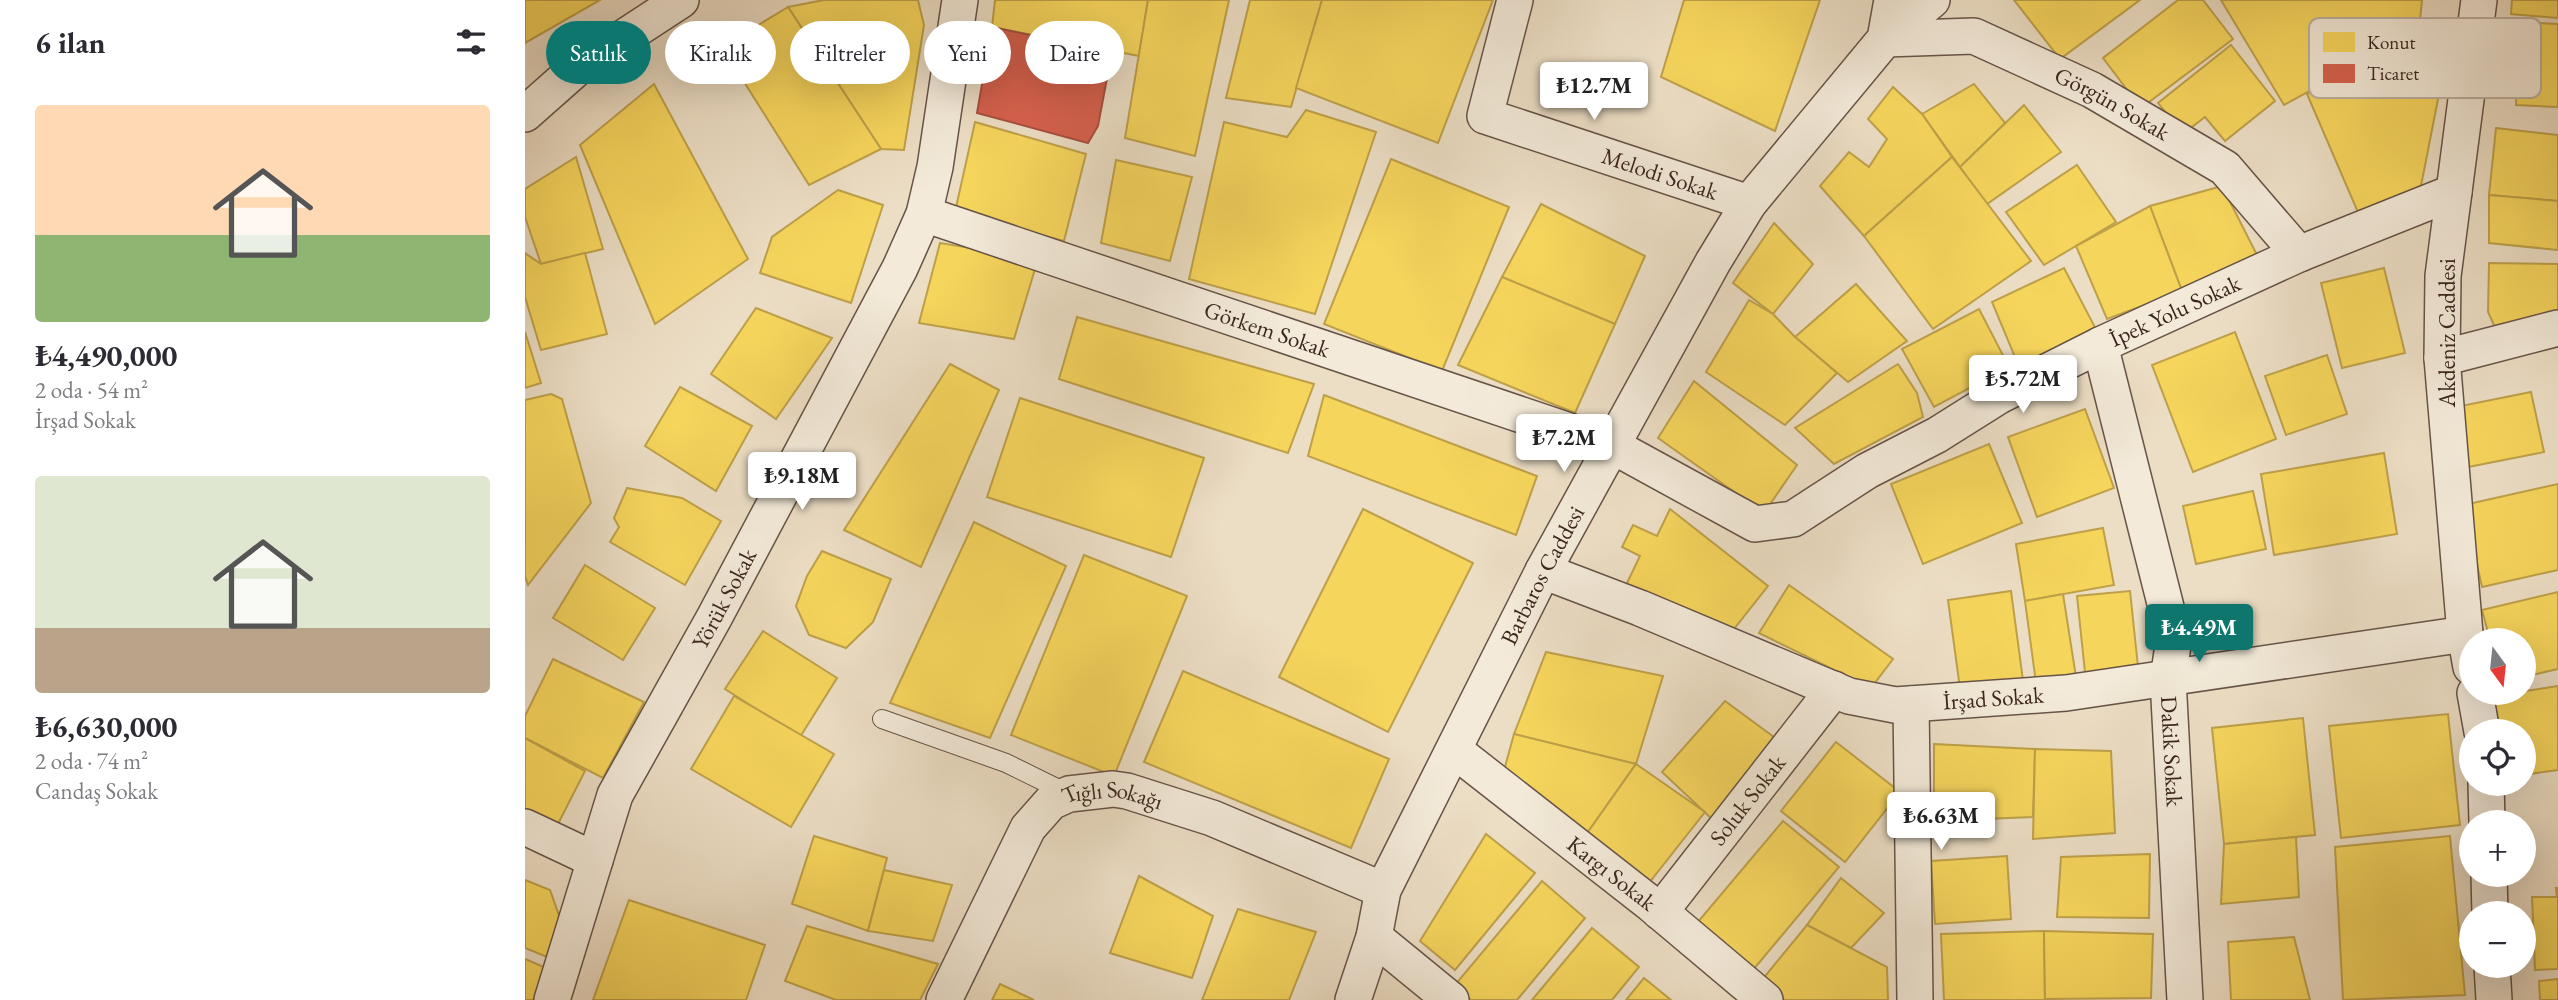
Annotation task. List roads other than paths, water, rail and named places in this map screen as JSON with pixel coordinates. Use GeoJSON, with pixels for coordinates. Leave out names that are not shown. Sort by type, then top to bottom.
{"type":"FeatureCollection","features":[{"type":"Feature","properties":{"kind":"street"},"geometry":{"type":"LineString","coordinates":[[525,114],[577,68],[681,0]]}},
{"type":"Feature","properties":{"kind":"street","name":"Yörük Sokak"},"geometry":{"type":"LineString","coordinates":[[552,1000],[615,795],[714,618],[868,328],[924,214],[951,79],[960,0]]}},
{"type":"Feature","properties":{"kind":"street","name":"Melodi Sokak"},"geometry":{"type":"LineString","coordinates":[[1515,0],[1485,116],[1749,203]]}},
{"type":"Feature","properties":{"kind":"street","name":"Barbaros Caddesi"},"geometry":{"type":"LineString","coordinates":[[1353,1000],[1374,937],[1384,890],[1543,571],[1611,445],[1749,203],[1885,39],[1892,0]]}},
{"type":"Feature","properties":{"kind":"street"},"geometry":{"type":"LineString","coordinates":[[1885,39],[1932,0]]}},
{"type":"Feature","properties":{"kind":"street","name":"Akdeniz Caddesi"},"geometry":{"type":"LineString","coordinates":[[2477,18],[2479,0]]}},
{"type":"Feature","properties":{"kind":"street","name":"Görgün Sokak"},"geometry":{"type":"LineString","coordinates":[[1885,39],[1975,36],[2092,90],[2225,168],[2299,254]]}},
{"type":"Feature","properties":{"kind":"street","name":"Akdeniz Caddesi"},"geometry":{"type":"LineString","coordinates":[[2466,98],[2443,276],[2442,358],[2466,628]]}},
{"type":"Feature","properties":{"kind":"street","name":"İpek Yolu Sokak"},"geometry":{"type":"LineString","coordinates":[[1611,445],[1755,524],[1793,519],[1867,471],[1937,435],[1999,396],[2100,345],[2299,254],[2453,192]]}},
{"type":"Feature","properties":{"kind":"street","name":"Görkem Sokak"},"geometry":{"type":"LineString","coordinates":[[924,214],[1611,445]]}},
{"type":"Feature","properties":{"kind":"street"},"geometry":{"type":"LineString","coordinates":[[2442,358],[2558,328]]}},
{"type":"Feature","properties":{"kind":"street","name":"Dakik Sokak"},"geometry":{"type":"LineString","coordinates":[[2100,345],[2174,639],[2168,679],[2185,1000]]}},
{"type":"Feature","properties":{"kind":"street","name":"İrşad Sokak"},"geometry":{"type":"LineString","coordinates":[[1543,571],[1640,608],[1849,696],[1895,705],[2066,693],[2168,679],[2459,651]]}},
{"type":"Feature","properties":{"kind":"street","name":"Soluk Sokak"},"geometry":{"type":"LineString","coordinates":[[1660,912],[1833,689]]}},
{"type":"Feature","properties":{"kind":"street"},"geometry":{"type":"LineString","coordinates":[[1911,704],[1915,1000]]}},
{"type":"Feature","properties":{"kind":"street","name":"Kargı Sokak"},"geometry":{"type":"LineString","coordinates":[[1454,750],[1660,912],[1765,1000]]}},
{"type":"Feature","properties":{"kind":"street","name":"Tığlı Sokağı"},"geometry":{"type":"LineString","coordinates":[[944,1000],[1028,828],[1051,802],[1069,794],[1112,789],[1128,791],[1212,818],[1384,890]]}},
{"type":"Feature","properties":{"kind":"street"},"geometry":{"type":"LineString","coordinates":[[525,827],[594,860]]}},
{"type":"Feature","properties":{"kind":"street"},"geometry":{"type":"LineString","coordinates":[[1374,937],[1451,1000]]}},
{"type":"Feature","properties":{"kind":"street"},"geometry":{"type":"LineString","coordinates":[[2493,978],[2494,1000]]}},
{"type":"Feature","properties":{"kind":"lane"},"geometry":{"type":"LineString","coordinates":[[882,719],[1006,763],[1069,794]]}}]}
